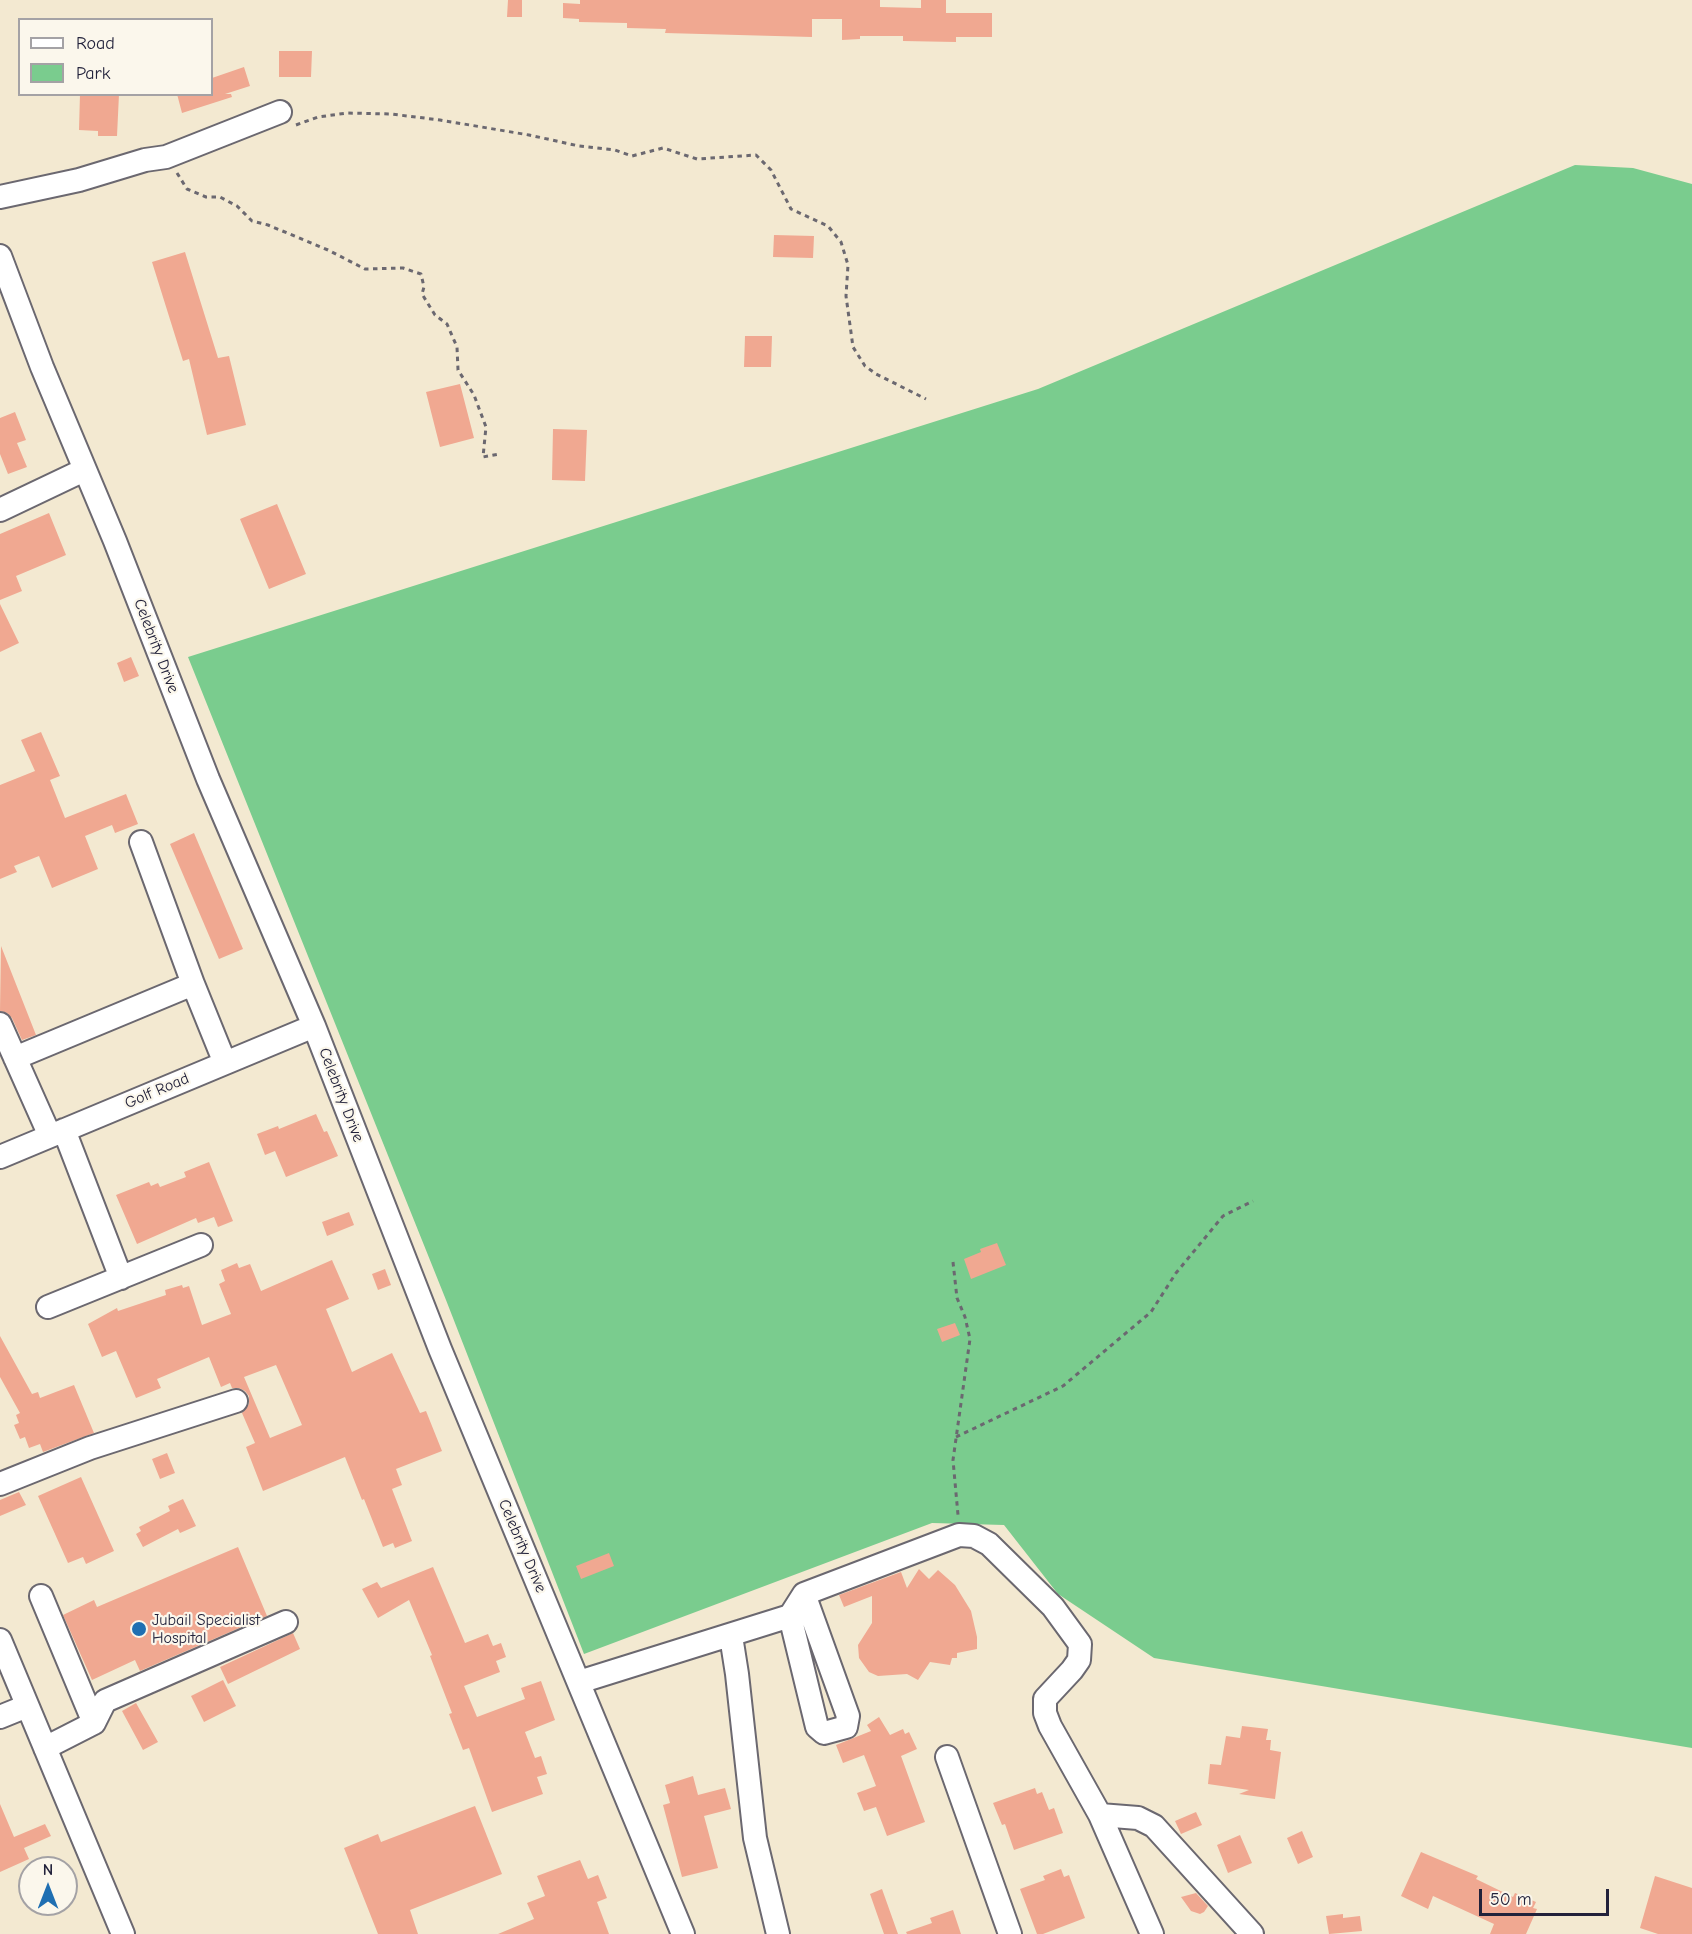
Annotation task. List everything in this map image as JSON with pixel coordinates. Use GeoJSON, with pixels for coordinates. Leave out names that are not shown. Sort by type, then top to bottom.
{"type":"FeatureCollection","features":[{"type":"Feature","properties":{"kind":"street"},"geometry":{"type":"LineString","coordinates":[[0,197],[79,180],[145,160],[166,157],[283,120]]}},
{"type":"Feature","properties":{"kind":"street","name":"Celebrity Drive"},"geometry":{"type":"LineString","coordinates":[[0,256],[208,779],[314,1026],[440,1349],[683,1934]]}},
{"type":"Feature","properties":{"kind":"street"},"geometry":{"type":"LineString","coordinates":[[0,510],[84,470]]}},
{"type":"Feature","properties":{"kind":"street"},"geometry":{"type":"LineString","coordinates":[[141,842],[225,1063]]}},
{"type":"Feature","properties":{"kind":"street"},"geometry":{"type":"LineString","coordinates":[[15,1059],[194,984]]}},
{"type":"Feature","properties":{"kind":"street"},"geometry":{"type":"LineString","coordinates":[[0,1023],[15,1059],[57,1133],[121,1278]]}},
{"type":"Feature","properties":{"kind":"street","name":"Golf Road"},"geometry":{"type":"LineString","coordinates":[[2,1149],[57,1133],[314,1026]]}},
{"type":"Feature","properties":{"kind":"street"},"geometry":{"type":"LineString","coordinates":[[48,1307],[201,1245]]}},
{"type":"Feature","properties":{"kind":"street"},"geometry":{"type":"LineString","coordinates":[[0,1484],[90,1449],[236,1401]]}},
{"type":"Feature","properties":{"kind":"street"},"geometry":{"type":"LineString","coordinates":[[579,1683],[790,1616],[804,1594],[959,1535],[974,1536],[989,1544],[1053,1607],[1080,1644],[1079,1660],[1045,1699],[1045,1713],[1100,1815],[1152,1934]]}},
{"type":"Feature","properties":{"kind":"street"},"geometry":{"type":"LineString","coordinates":[[790,1616],[817,1727],[824,1733],[846,1726],[848,1716],[804,1594]]}},
{"type":"Feature","properties":{"kind":"street"},"geometry":{"type":"LineString","coordinates":[[42,1596],[94,1722]]}},
{"type":"Feature","properties":{"kind":"street"},"geometry":{"type":"LineString","coordinates":[[45,1748],[94,1722],[105,1701],[285,1622]]}},
{"type":"Feature","properties":{"kind":"street"},"geometry":{"type":"LineString","coordinates":[[731,1636],[755,1838],[778,1934]]}},
{"type":"Feature","properties":{"kind":"street"},"geometry":{"type":"LineString","coordinates":[[0,1640],[123,1934]]}},
{"type":"Feature","properties":{"kind":"street"},"geometry":{"type":"LineString","coordinates":[[0,1717],[27,1706]]}},
{"type":"Feature","properties":{"kind":"street"},"geometry":{"type":"LineString","coordinates":[[947,1757],[1010,1934]]}},
{"type":"Feature","properties":{"kind":"street"},"geometry":{"type":"LineString","coordinates":[[1100,1815],[1138,1818],[1154,1826],[1252,1934]]}},
{"type":"Feature","properties":{"kind":"path"},"geometry":{"type":"LineString","coordinates":[[283,120],[347,113],[391,114],[529,135],[579,146],[615,150],[632,156],[663,148],[698,159],[756,155],[771,170],[791,209],[828,226],[841,242],[848,265],[846,296],[853,347],[865,366],[876,374],[926,399]]}},
{"type":"Feature","properties":{"kind":"path"},"geometry":{"type":"LineString","coordinates":[[166,157],[187,189],[206,197],[220,197],[237,206],[252,221],[268,225],[328,250],[364,269],[404,268],[421,274],[424,287],[422,294],[435,315],[447,324],[458,348],[458,370],[474,395],[486,427],[483,457],[499,454]]}},
{"type":"Feature","properties":{"kind":"path"},"geometry":{"type":"LineString","coordinates":[[956,1437],[1063,1386],[1152,1312],[1176,1273],[1206,1240],[1223,1216],[1253,1201]]}},
{"type":"Feature","properties":{"kind":"path"},"geometry":{"type":"LineString","coordinates":[[953,1262],[957,1298],[965,1317],[970,1339],[953,1460],[959,1535]]}},
{"type":"Feature","properties":{"kind":"green space"},"geometry":{"type":"Polygon","coordinates":[[[1575,165],[1633,168],[1692,184],[1692,1748],[1154,1658],[1058,1594],[1004,1525],[932,1523],[584,1654],[446,1300],[188,657],[1038,389],[1575,165]]]}},
{"type":"Feature","properties":{"kind":"building"},"geometry":{"type":"Polygon","coordinates":[[[508,0],[522,0],[522,17],[507,17],[508,0]]]}},
{"type":"Feature","properties":{"kind":"building"},"geometry":{"type":"Polygon","coordinates":[[[580,0],[880,0],[880,7],[921,8],[921,0],[946,0],[946,13],[992,13],[992,37],[956,37],[956,42],[903,41],[903,36],[860,36],[860,39],[842,40],[842,19],[812,19],[812,37],[665,33],[666,29],[627,28],[627,23],[579,22],[579,19],[563,18],[563,3],[580,4],[580,0]]]}},
{"type":"Feature","properties":{"kind":"building"},"geometry":{"type":"Polygon","coordinates":[[[279,51],[312,51],[311,77],[279,77],[279,51]]]}},
{"type":"Feature","properties":{"kind":"building"},"geometry":{"type":"Polygon","coordinates":[[[244,67],[250,86],[225,94],[231,94],[232,97],[182,113],[178,96],[213,96],[213,78],[244,67]]]}},
{"type":"Feature","properties":{"kind":"building"},"geometry":{"type":"Polygon","coordinates":[[[80,96],[119,96],[117,136],[98,136],[98,131],[79,130],[80,96]]]}},
{"type":"Feature","properties":{"kind":"building"},"geometry":{"type":"Polygon","coordinates":[[[774,235],[814,236],[813,258],[773,257],[774,235]]]}},
{"type":"Feature","properties":{"kind":"building"},"geometry":{"type":"Polygon","coordinates":[[[185,252],[218,358],[229,356],[246,425],[207,435],[189,359],[183,361],[152,262],[185,252]]]}},
{"type":"Feature","properties":{"kind":"building"},"geometry":{"type":"Polygon","coordinates":[[[745,336],[772,336],[771,367],[744,367],[745,336]]]}},
{"type":"Feature","properties":{"kind":"building"},"geometry":{"type":"Polygon","coordinates":[[[460,384],[474,438],[440,447],[426,392],[460,384]]]}},
{"type":"Feature","properties":{"kind":"building"},"geometry":{"type":"Polygon","coordinates":[[[15,412],[26,440],[17,443],[27,467],[8,474],[0,454],[0,418],[15,412]]]}},
{"type":"Feature","properties":{"kind":"building"},"geometry":{"type":"Polygon","coordinates":[[[553,429],[587,430],[585,481],[552,480],[553,429]]]}},
{"type":"Feature","properties":{"kind":"building"},"geometry":{"type":"Polygon","coordinates":[[[277,504],[306,574],[269,589],[240,519],[277,504]]]}},
{"type":"Feature","properties":{"kind":"building"},"geometry":{"type":"Polygon","coordinates":[[[49,513],[66,555],[16,576],[22,591],[0,600],[0,534],[49,513]]]}},
{"type":"Feature","properties":{"kind":"building"},"geometry":{"type":"Polygon","coordinates":[[[0,604],[19,643],[0,652],[0,604]]]}},
{"type":"Feature","properties":{"kind":"building"},"geometry":{"type":"Polygon","coordinates":[[[131,657],[139,676],[124,682],[117,663],[131,657]]]}},
{"type":"Feature","properties":{"kind":"building"},"geometry":{"type":"Polygon","coordinates":[[[41,732],[60,776],[50,780],[65,818],[126,794],[138,824],[115,833],[112,825],[85,836],[98,869],[52,888],[39,856],[14,866],[17,872],[0,879],[0,785],[35,771],[21,740],[41,732]]]}},
{"type":"Feature","properties":{"kind":"building"},"geometry":{"type":"Polygon","coordinates":[[[194,833],[243,949],[219,959],[170,844],[194,833]]]}},
{"type":"Feature","properties":{"kind":"building"},"geometry":{"type":"Polygon","coordinates":[[[1,946],[36,1035],[22,1040],[12,1018],[0,1011],[1,946]]]}},
{"type":"Feature","properties":{"kind":"building"},"geometry":{"type":"Polygon","coordinates":[[[316,1114],[324,1132],[327,1131],[338,1156],[286,1177],[275,1151],[265,1155],[257,1134],[278,1126],[279,1129],[316,1114]]]}},
{"type":"Feature","properties":{"kind":"building"},"geometry":{"type":"Polygon","coordinates":[[[209,1162],[233,1221],[218,1227],[214,1217],[198,1223],[196,1218],[137,1244],[116,1195],[149,1182],[151,1186],[158,1183],[160,1187],[186,1177],[184,1172],[209,1162]]]}},
{"type":"Feature","properties":{"kind":"building"},"geometry":{"type":"Polygon","coordinates":[[[349,1212],[354,1225],[327,1236],[322,1222],[349,1212]]]}},
{"type":"Feature","properties":{"kind":"building"},"geometry":{"type":"Polygon","coordinates":[[[997,1243],[1006,1265],[971,1279],[964,1259],[981,1252],[980,1249],[997,1243]]]}},
{"type":"Feature","properties":{"kind":"building"},"geometry":{"type":"Polygon","coordinates":[[[332,1260],[349,1299],[326,1309],[352,1372],[392,1353],[420,1413],[426,1411],[442,1451],[396,1469],[402,1485],[392,1489],[412,1541],[395,1548],[393,1543],[383,1547],[345,1457],[263,1491],[246,1447],[255,1443],[242,1413],[249,1404],[249,1396],[245,1391],[232,1388],[230,1383],[221,1387],[209,1357],[157,1379],[161,1388],[136,1398],[116,1351],[102,1357],[88,1324],[117,1308],[118,1311],[166,1295],[165,1290],[182,1285],[183,1288],[189,1286],[202,1325],[231,1314],[219,1284],[225,1281],[221,1270],[237,1263],[239,1268],[250,1264],[261,1291],[332,1260]],[[276,1365],[244,1377],[270,1438],[302,1425],[276,1365]]]}},
{"type":"Feature","properties":{"kind":"building"},"geometry":{"type":"Polygon","coordinates":[[[385,1269],[391,1285],[378,1290],[372,1274],[385,1269]]]}},
{"type":"Feature","properties":{"kind":"building"},"geometry":{"type":"Polygon","coordinates":[[[955,1323],[960,1335],[942,1342],[937,1329],[955,1323]]]}},
{"type":"Feature","properties":{"kind":"building"},"geometry":{"type":"Polygon","coordinates":[[[0,1336],[32,1394],[38,1392],[40,1398],[74,1385],[94,1433],[43,1452],[40,1444],[29,1448],[25,1437],[20,1439],[14,1425],[19,1423],[16,1415],[20,1413],[0,1377],[0,1336]]]}},
{"type":"Feature","properties":{"kind":"building"},"geometry":{"type":"Polygon","coordinates":[[[167,1453],[175,1473],[160,1479],[152,1459],[167,1453]]]}},
{"type":"Feature","properties":{"kind":"building"},"geometry":{"type":"Polygon","coordinates":[[[81,1477],[114,1551],[86,1564],[83,1557],[68,1563],[38,1496],[81,1477]]]}},
{"type":"Feature","properties":{"kind":"building"},"geometry":{"type":"Polygon","coordinates":[[[19,1492],[26,1505],[0,1516],[0,1500],[19,1492]]]}},
{"type":"Feature","properties":{"kind":"building"},"geometry":{"type":"Polygon","coordinates":[[[183,1499],[196,1526],[180,1533],[178,1529],[143,1547],[136,1534],[141,1531],[139,1527],[170,1511],[168,1506],[183,1499]]]}},
{"type":"Feature","properties":{"kind":"building"},"geometry":{"type":"Polygon","coordinates":[[[238,1547],[267,1616],[140,1671],[135,1660],[92,1680],[63,1615],[94,1600],[97,1607],[238,1547]]]}},
{"type":"Feature","properties":{"kind":"building"},"geometry":{"type":"Polygon","coordinates":[[[609,1553],[614,1566],[581,1579],[576,1566],[609,1553]]]}},
{"type":"Feature","properties":{"kind":"building"},"geometry":{"type":"Polygon","coordinates":[[[433,1567],[465,1643],[488,1634],[493,1646],[501,1643],[506,1657],[496,1661],[500,1672],[464,1686],[477,1717],[525,1699],[521,1688],[541,1681],[555,1720],[525,1732],[535,1758],[541,1756],[547,1774],[537,1777],[543,1794],[492,1812],[469,1748],[463,1750],[449,1714],[452,1713],[430,1656],[432,1655],[409,1600],[378,1618],[362,1589],[377,1582],[381,1588],[433,1567]]]}},
{"type":"Feature","properties":{"kind":"building"},"geometry":{"type":"Polygon","coordinates":[[[919,1569],[929,1579],[938,1570],[955,1585],[971,1611],[977,1637],[977,1649],[957,1653],[957,1658],[952,1658],[950,1665],[930,1662],[918,1680],[907,1674],[878,1676],[869,1672],[859,1658],[858,1645],[872,1623],[872,1596],[844,1607],[839,1595],[901,1572],[907,1588],[919,1569]]]}},
{"type":"Feature","properties":{"kind":"building"},"geometry":{"type":"Polygon","coordinates":[[[293,1633],[300,1649],[228,1684],[220,1667],[293,1633]]]}},
{"type":"Feature","properties":{"kind":"building"},"geometry":{"type":"Polygon","coordinates":[[[223,1680],[236,1706],[204,1722],[191,1696],[223,1680]]]}},
{"type":"Feature","properties":{"kind":"building"},"geometry":{"type":"Polygon","coordinates":[[[136,1703],[158,1742],[143,1750],[122,1711],[136,1703]]]}},
{"type":"Feature","properties":{"kind":"building"},"geometry":{"type":"Polygon","coordinates":[[[879,1717],[890,1735],[903,1729],[905,1734],[909,1732],[917,1749],[901,1756],[925,1822],[887,1836],[876,1807],[864,1811],[857,1793],[876,1786],[864,1755],[843,1763],[836,1745],[871,1731],[867,1725],[879,1717]]]}},
{"type":"Feature","properties":{"kind":"building"},"geometry":{"type":"Polygon","coordinates":[[[1242,1726],[1268,1729],[1266,1740],[1271,1740],[1270,1750],[1281,1752],[1275,1799],[1239,1794],[1249,1790],[1208,1784],[1210,1764],[1221,1765],[1226,1736],[1240,1738],[1242,1726]]]}},
{"type":"Feature","properties":{"kind":"building"},"geometry":{"type":"Polygon","coordinates":[[[693,1776],[698,1795],[725,1788],[731,1809],[704,1816],[718,1868],[682,1877],[663,1805],[670,1803],[665,1785],[693,1776]]]}},
{"type":"Feature","properties":{"kind":"building"},"geometry":{"type":"Polygon","coordinates":[[[1035,1788],[1037,1794],[1042,1792],[1049,1810],[1054,1808],[1063,1833],[1014,1850],[1005,1824],[1002,1825],[993,1803],[1035,1788]]]}},
{"type":"Feature","properties":{"kind":"building"},"geometry":{"type":"Polygon","coordinates":[[[0,1804],[14,1837],[45,1824],[51,1836],[24,1848],[28,1856],[18,1856],[18,1864],[0,1872],[0,1804]]]}},
{"type":"Feature","properties":{"kind":"building"},"geometry":{"type":"Polygon","coordinates":[[[475,1806],[502,1874],[410,1910],[418,1934],[378,1934],[344,1848],[378,1834],[381,1842],[475,1806]]]}},
{"type":"Feature","properties":{"kind":"building"},"geometry":{"type":"Polygon","coordinates":[[[1196,1812],[1202,1825],[1181,1834],[1175,1821],[1196,1812]]]}},
{"type":"Feature","properties":{"kind":"building"},"geometry":{"type":"Polygon","coordinates":[[[1302,1831],[1313,1857],[1298,1864],[1287,1838],[1302,1831]]]}},
{"type":"Feature","properties":{"kind":"building"},"geometry":{"type":"Polygon","coordinates":[[[1240,1835],[1252,1863],[1228,1873],[1217,1845],[1240,1835]]]}},
{"type":"Feature","properties":{"kind":"building"},"geometry":{"type":"Polygon","coordinates":[[[1421,1852],[1478,1876],[1476,1879],[1513,1897],[1515,1893],[1536,1902],[1533,1908],[1537,1909],[1526,1934],[1490,1934],[1494,1924],[1433,1896],[1428,1909],[1401,1896],[1421,1852]]]}},
{"type":"Feature","properties":{"kind":"building"},"geometry":{"type":"Polygon","coordinates":[[[580,1860],[588,1879],[598,1875],[607,1898],[597,1902],[609,1934],[498,1934],[534,1919],[527,1903],[545,1896],[537,1876],[580,1860]]]}},
{"type":"Feature","properties":{"kind":"building"},"geometry":{"type":"Polygon","coordinates":[[[1061,1869],[1064,1877],[1069,1875],[1085,1918],[1043,1934],[1037,1934],[1020,1889],[1045,1880],[1043,1876],[1061,1869]]]}},
{"type":"Feature","properties":{"kind":"building"},"geometry":{"type":"Polygon","coordinates":[[[1655,1876],[1692,1888],[1692,1934],[1658,1934],[1640,1928],[1655,1876]]]}},
{"type":"Feature","properties":{"kind":"building"},"geometry":{"type":"Polygon","coordinates":[[[882,1889],[898,1934],[884,1934],[870,1894],[882,1889]]]}},
{"type":"Feature","properties":{"kind":"building"},"geometry":{"type":"Polygon","coordinates":[[[1196,1893],[1208,1906],[1200,1914],[1191,1911],[1181,1897],[1196,1893]]]}},
{"type":"Feature","properties":{"kind":"building"},"geometry":{"type":"Polygon","coordinates":[[[953,1910],[961,1934],[907,1934],[906,1932],[932,1923],[930,1918],[953,1910]]]}},
{"type":"Feature","properties":{"kind":"building"},"geometry":{"type":"Polygon","coordinates":[[[1343,1914],[1343,1918],[1360,1916],[1362,1931],[1329,1934],[1326,1916],[1343,1914]]]}},
{"type":"Feature","properties":{"kind":"place","name":"Jubail Specialist Hospital"},"geometry":{"type":"Point","coordinates":[139,1629]}}]}
